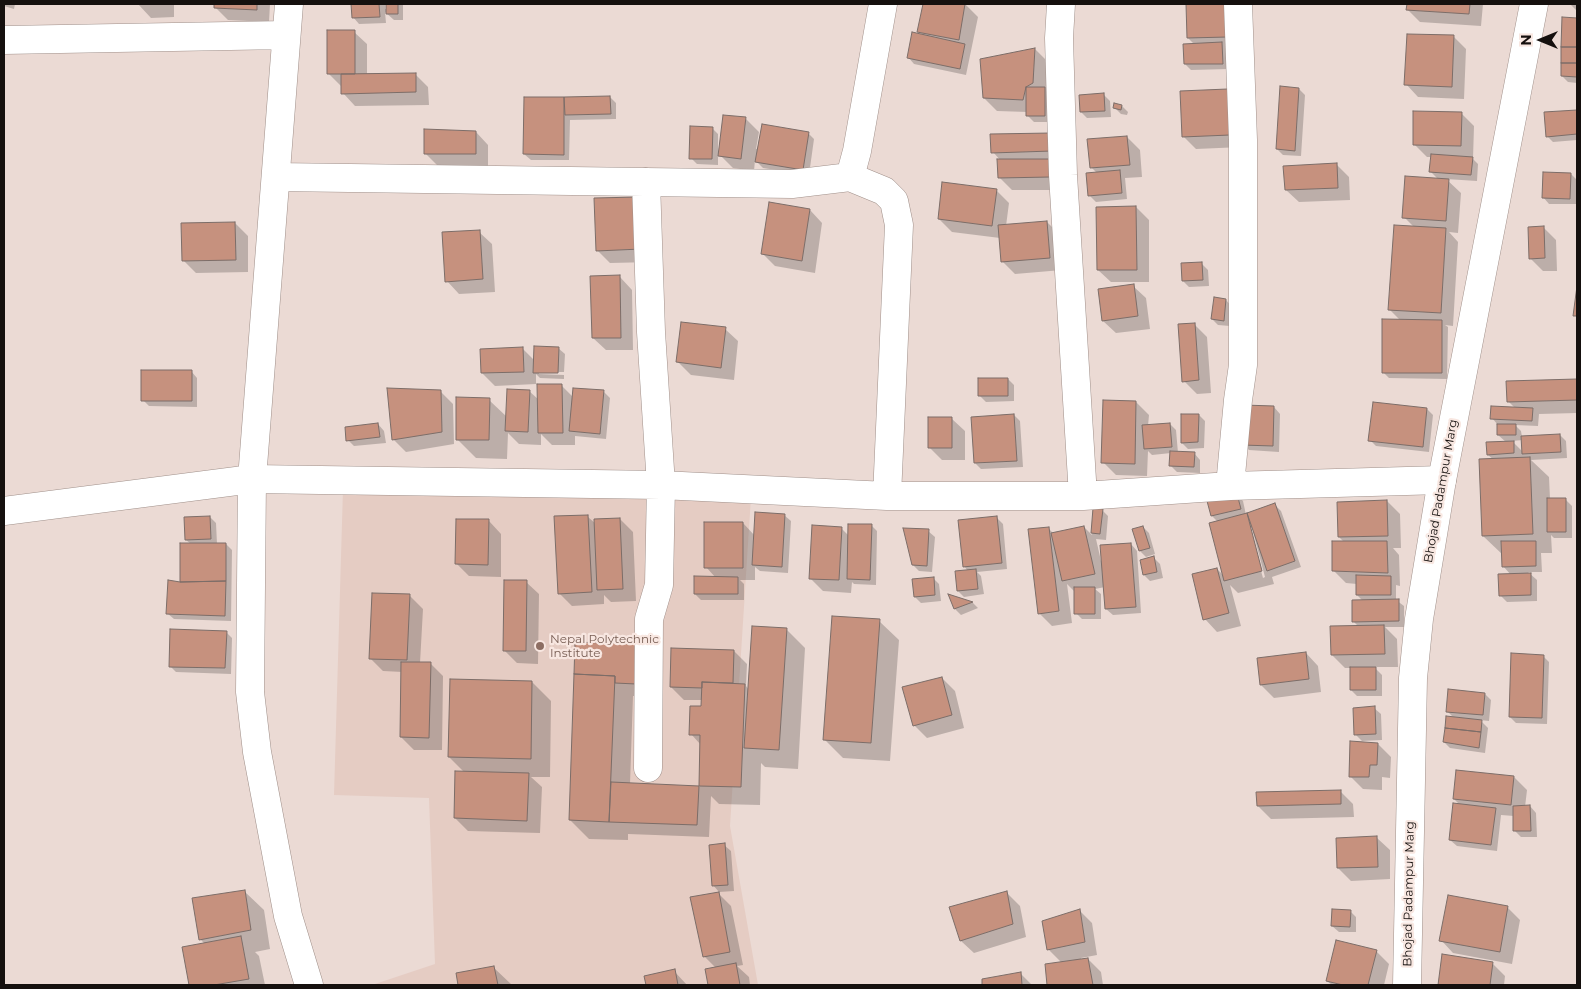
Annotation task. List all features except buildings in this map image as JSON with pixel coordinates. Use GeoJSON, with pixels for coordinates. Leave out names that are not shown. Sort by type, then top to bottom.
{"type":"FeatureCollection","features":[{"type":"Feature","properties":{"kind":"street"},"geometry":{"type":"LineString","coordinates":[[289,4],[252,479],[250,692],[256,752],[288,916],[309,985]]}},
{"type":"Feature","properties":{"kind":"street"},"geometry":{"type":"LineString","coordinates":[[850,177],[857,151],[884,4]]}},
{"type":"Feature","properties":{"kind":"street"},"geometry":{"type":"LineString","coordinates":[[1061,4],[1058,38],[1063,175],[1083,496]]}},
{"type":"Feature","properties":{"kind":"street"},"geometry":{"type":"LineString","coordinates":[[1230,486],[1243,365],[1243,140],[1238,4]]}},
{"type":"Feature","properties":{"kind":"street","name":"Bhojad Padampur Marg"},"geometry":{"type":"LineString","coordinates":[[1408,985],[1413,678],[1419,619],[1442,480],[1534,4]]}},
{"type":"Feature","properties":{"kind":"street"},"geometry":{"type":"LineString","coordinates":[[4,40],[286,35]]}},
{"type":"Feature","properties":{"kind":"street"},"geometry":{"type":"LineString","coordinates":[[276,177],[792,184],[850,177],[884,191],[894,201],[899,225],[887,496]]}},
{"type":"Feature","properties":{"kind":"street"},"geometry":{"type":"LineString","coordinates":[[646,182],[651,332],[661,484],[659,584],[649,619],[648,768]]}},
{"type":"Feature","properties":{"kind":"street"},"geometry":{"type":"LineString","coordinates":[[4,511],[252,479],[661,484],[887,496],[1083,496],[1230,486],[1442,480]]}},
{"type":"Feature","properties":{"kind":"shaded area","name":"Nepal Polytechnic Institute"},"geometry":{"type":"Polygon","coordinates":[[[343,489],[751,497],[730,826],[758,985],[372,985],[435,964],[429,798],[334,795],[343,489]]]}},
{"type":"Feature","properties":{"kind":"place","name":"Nepal Polytechnic Institute"},"geometry":{"type":"Point","coordinates":[540,646]}}]}
